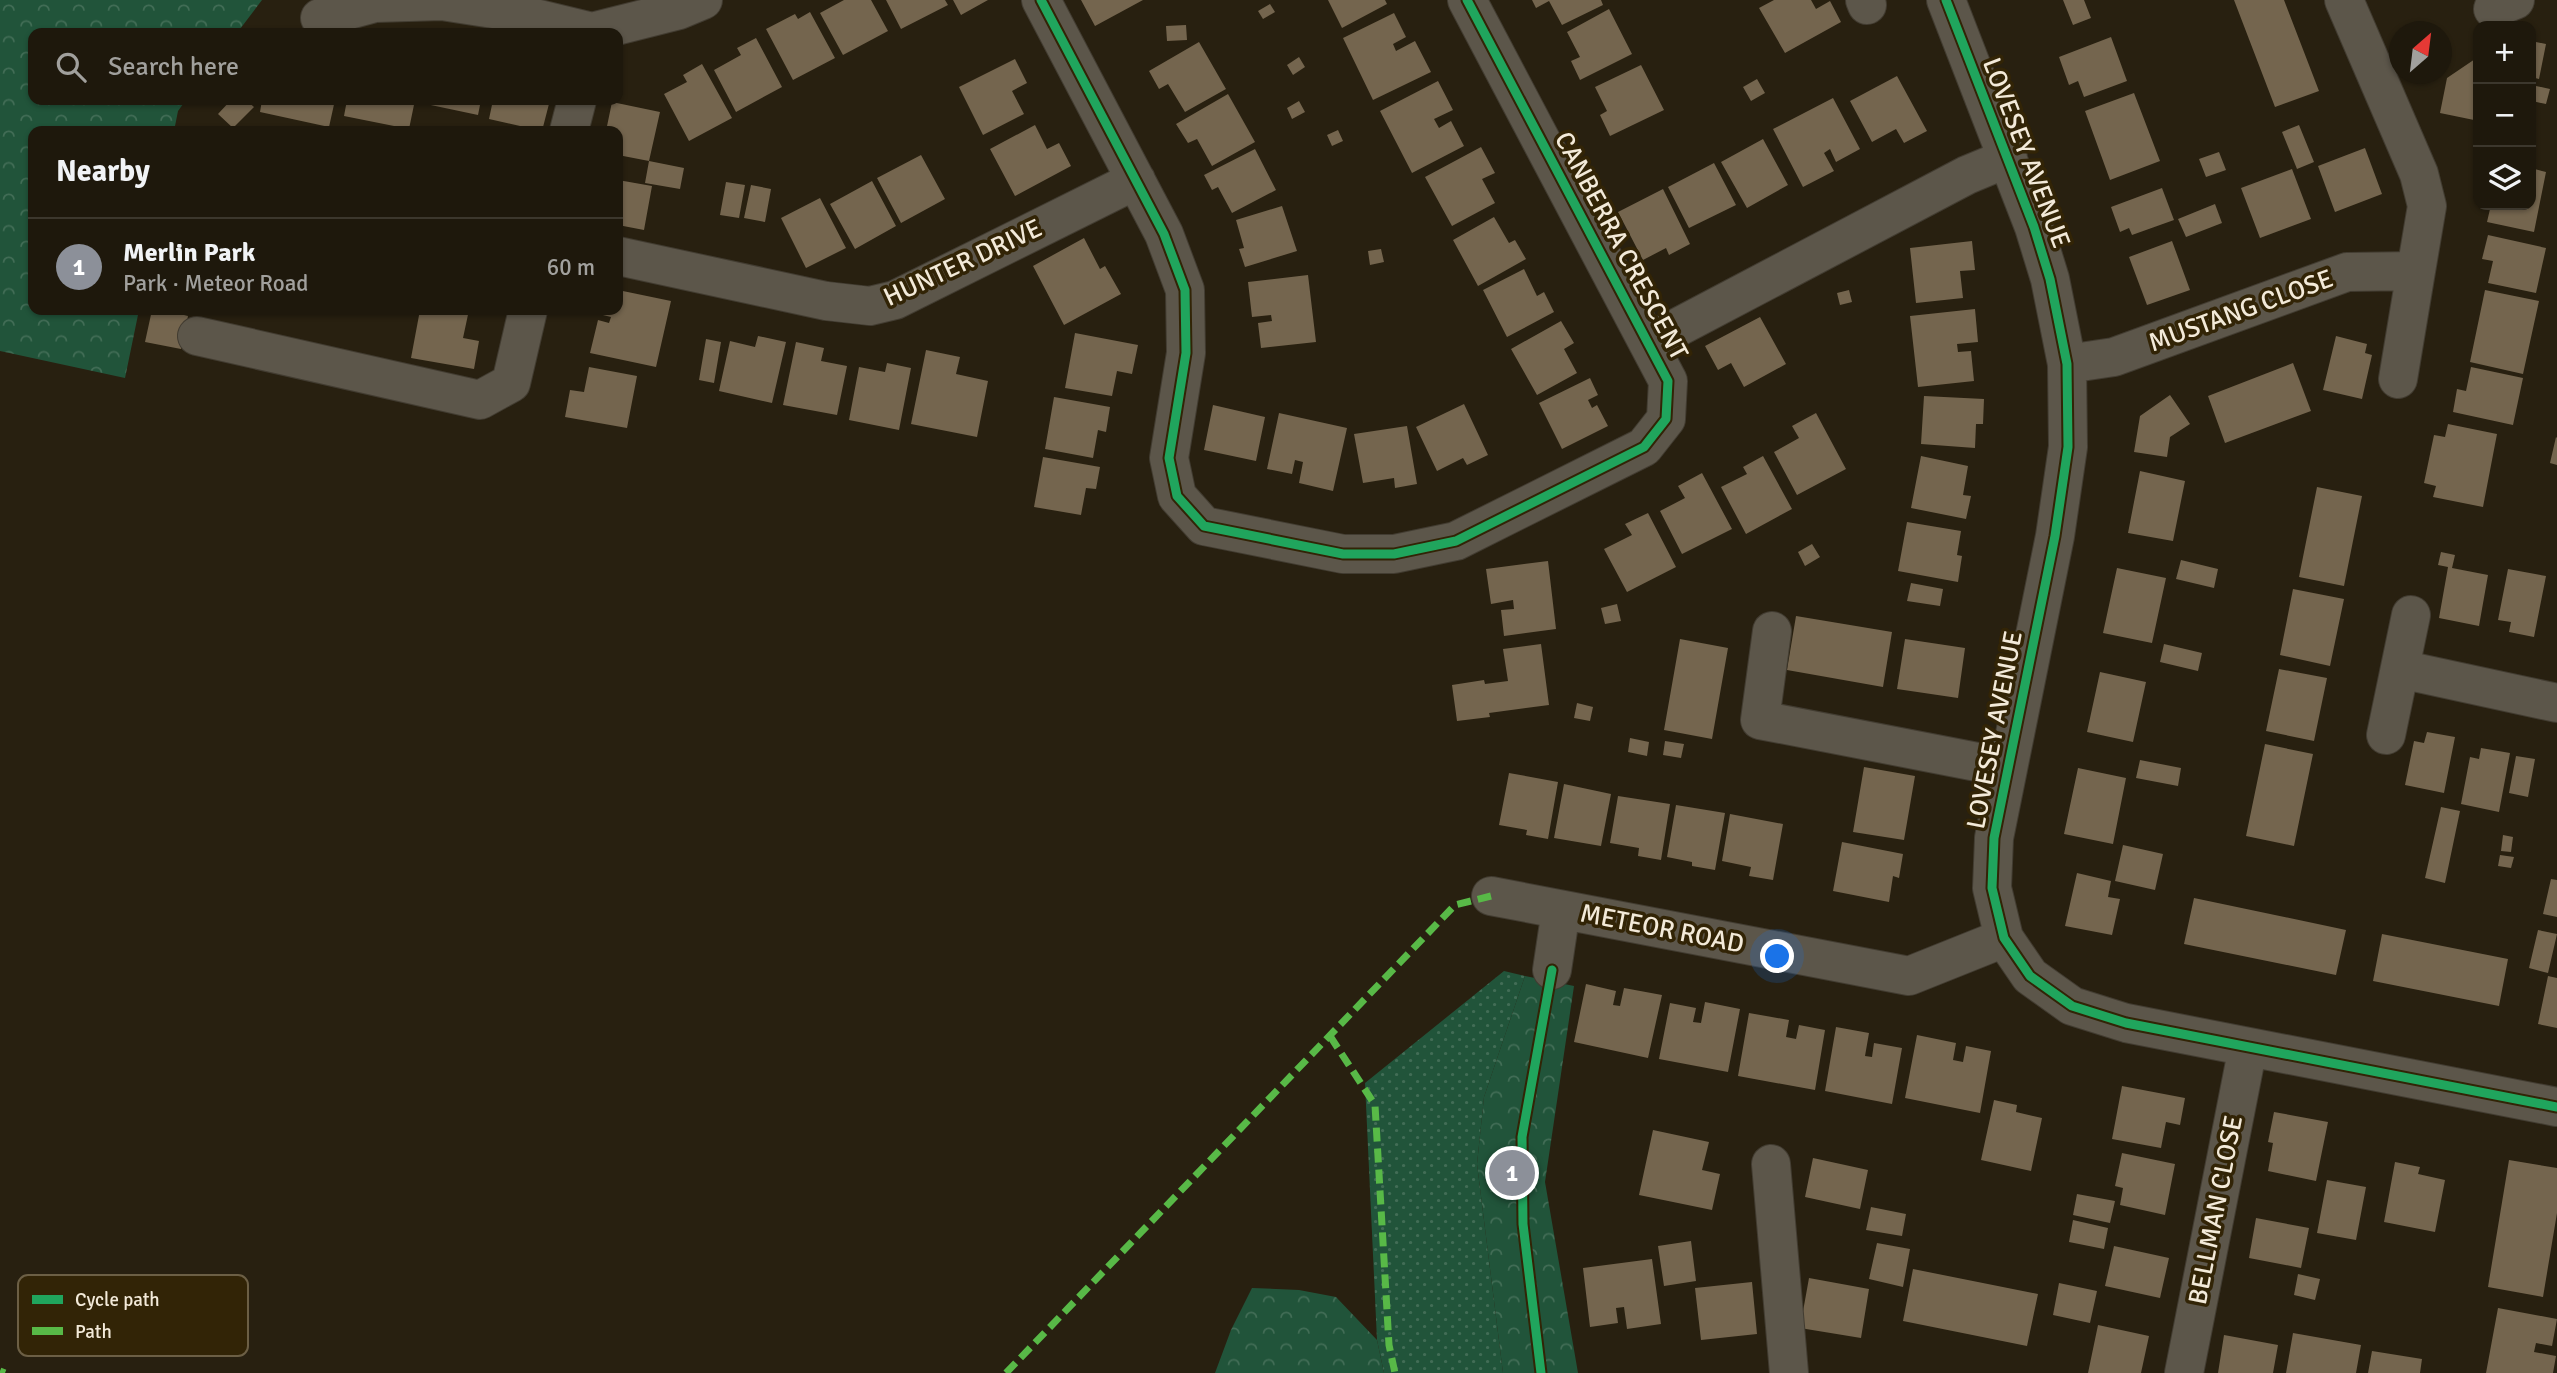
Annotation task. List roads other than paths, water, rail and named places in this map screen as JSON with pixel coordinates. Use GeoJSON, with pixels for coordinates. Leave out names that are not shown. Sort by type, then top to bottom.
{"type":"FeatureCollection","features":[{"type":"Feature","properties":{"kind":"street","name":"CANBERRA CRESCENT"},"geometry":{"type":"LineString","coordinates":[[1041,0],[1164,234],[1185,290],[1186,353],[1169,458],[1177,496],[1204,526],[1343,554],[1394,554],[1456,541],[1644,447],[1666,419],[1668,381],[1467,0]]}},
{"type":"Feature","properties":{"kind":"street","name":"LOVESEY AVENUE"},"geometry":{"type":"LineString","coordinates":[[1946,0],[2034,228],[2050,279],[2067,364],[2068,447],[2054,537],[1994,838],[1992,888],[2004,938],[2030,976],[2072,1006],[2126,1023],[2557,1107]]}},
{"type":"Feature","properties":{"kind":"street"},"geometry":{"type":"LineString","coordinates":[[2344,0],[2420,174],[2427,206],[2398,379]]}},
{"type":"Feature","properties":{"kind":"street"},"geometry":{"type":"LineString","coordinates":[[320,18],[375,3],[442,1],[506,11],[572,28]]}},
{"type":"Feature","properties":{"kind":"street"},"geometry":{"type":"LineString","coordinates":[[610,28],[691,5]]}},
{"type":"Feature","properties":{"kind":"street"},"geometry":{"type":"LineString","coordinates":[[570,126],[576,105]]}},
{"type":"Feature","properties":{"kind":"street","name":"CANBERRA CRESCENT"},"geometry":{"type":"LineString","coordinates":[[1648,343],[1967,175],[2008,158]]}},
{"type":"Feature","properties":{"kind":"street","name":"HUNTER DRIVE"},"geometry":{"type":"LineString","coordinates":[[623,257],[826,301],[870,306],[895,300],[1136,180]]}},
{"type":"Feature","properties":{"kind":"street","name":"MUSTANG CLOSE"},"geometry":{"type":"LineString","coordinates":[[2067,364],[2114,357],[2347,272],[2416,271]]}},
{"type":"Feature","properties":{"kind":"street"},"geometry":{"type":"LineString","coordinates":[[197,337],[480,400],[511,383],[527,315]]}},
{"type":"Feature","properties":{"kind":"street"},"geometry":{"type":"LineString","coordinates":[[2386,735],[2411,615]]}},
{"type":"Feature","properties":{"kind":"street"},"geometry":{"type":"LineString","coordinates":[[1772,631],[1760,720],[2008,768]]}},
{"type":"Feature","properties":{"kind":"street"},"geometry":{"type":"LineString","coordinates":[[2400,670],[2557,703]]}},
{"type":"Feature","properties":{"kind":"street","name":"METEOR ROAD"},"geometry":{"type":"LineString","coordinates":[[1491,896],[1909,976],[2004,938]]}},
{"type":"Feature","properties":{"kind":"street","name":"METEOR ROAD"},"geometry":{"type":"LineString","coordinates":[[1552,970],[1561,910]]}},
{"type":"Feature","properties":{"kind":"street","name":"BELLMAN CLOSE"},"geometry":{"type":"LineString","coordinates":[[2184,1373],[2248,1047]]}},
{"type":"Feature","properties":{"kind":"street"},"geometry":{"type":"LineString","coordinates":[[1771,1164],[1789,1373]]}},
{"type":"Feature","properties":{"kind":"place","name":"Merlin Park"},"geometry":{"type":"Point","coordinates":[1512,1173]}}]}
